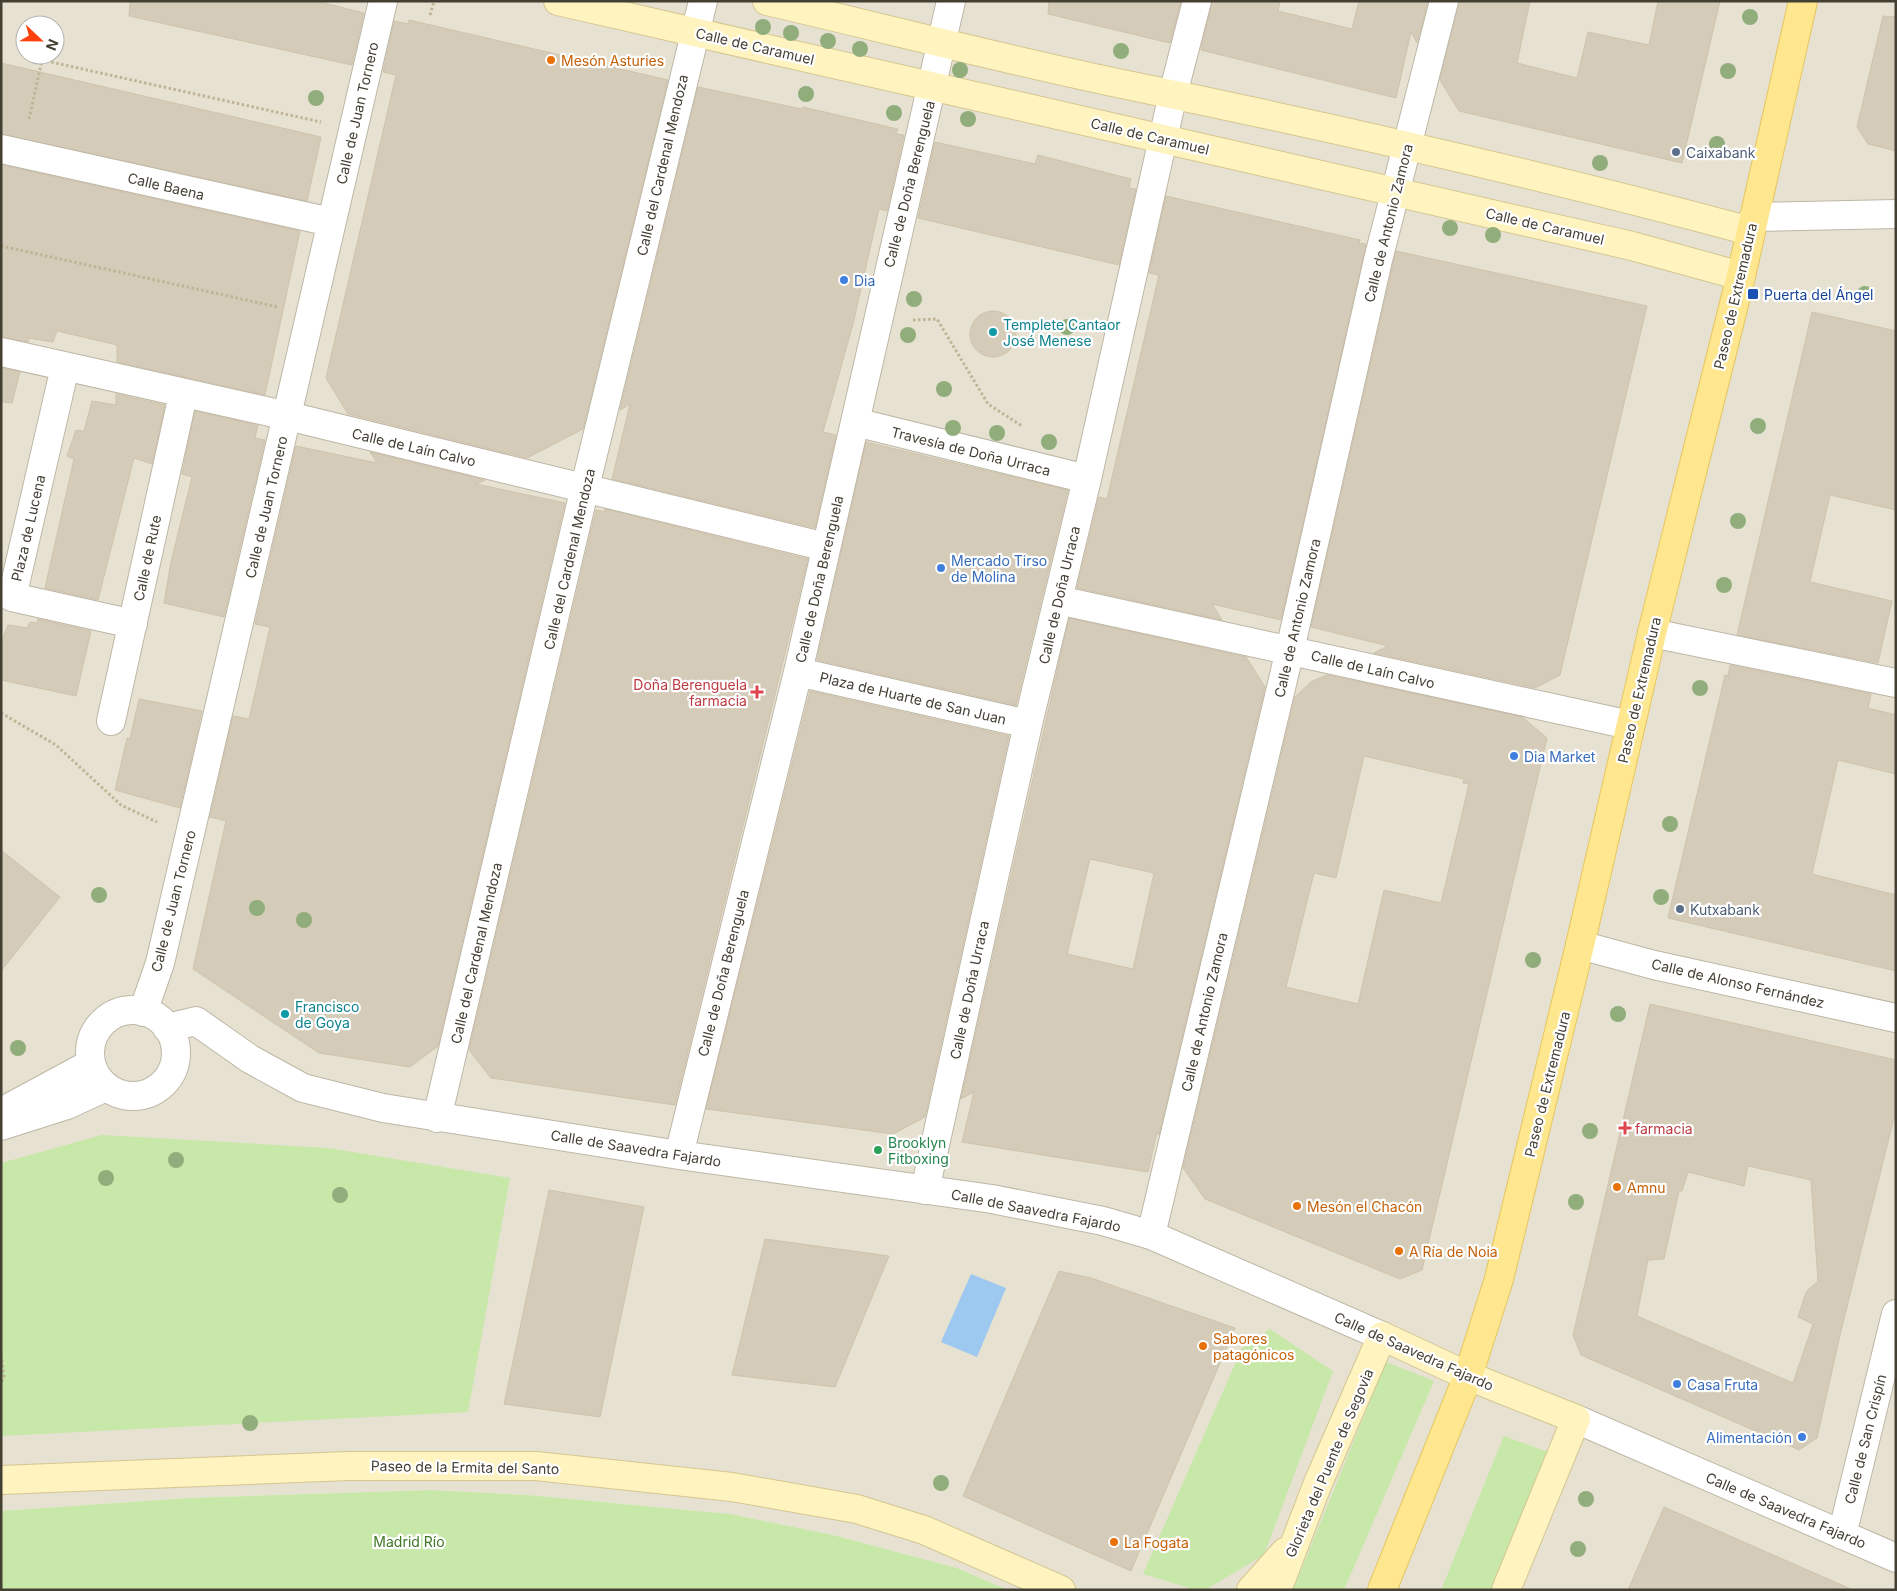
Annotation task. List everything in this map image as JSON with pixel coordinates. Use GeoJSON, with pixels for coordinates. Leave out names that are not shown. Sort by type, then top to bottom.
{"type":"FeatureCollection","features":[{"type":"Feature","properties":{"kind":"main road","name":"Paseo de Extremadura"},"geometry":{"type":"LineString","coordinates":[[1468,1376],[1499,1279],[1580,945],[1652,633],[1741,276],[1803,1]]}},
{"type":"Feature","properties":{"kind":"main road"},"geometry":{"type":"LineString","coordinates":[[1382,1590],[1468,1376]]}},
{"type":"Feature","properties":{"kind":"street","name":"Calle de Juan Tornero"},"geometry":{"type":"LineString","coordinates":[[143,1012],[160,963],[383,1]]}},
{"type":"Feature","properties":{"kind":"street","name":"Calle de Caramuel"},"geometry":{"type":"LineString","coordinates":[[558,1],[1632,246],[1741,276]]}},
{"type":"Feature","properties":{"kind":"street","name":"Calle del Cardenal Mendoza"},"geometry":{"type":"LineString","coordinates":[[437,1118],[585,487],[703,1]]}},
{"type":"Feature","properties":{"kind":"street"},"geometry":{"type":"LineString","coordinates":[[767,1],[1644,202],[1752,224],[1896,214]]}},
{"type":"Feature","properties":{"kind":"street","name":"Calle de Doña Berenguela"},"geometry":{"type":"LineString","coordinates":[[679,1155],[798,672],[951,1]]}},
{"type":"Feature","properties":{"kind":"street","name":"Calle de Doña Urraca"},"geometry":{"type":"LineString","coordinates":[[924,1190],[1028,724],[1087,479],[1173,94],[1197,1]]}},
{"type":"Feature","properties":{"kind":"street","name":"Calle de Antonio Zamora"},"geometry":{"type":"LineString","coordinates":[[1151,1235],[1290,650],[1394,192],[1444,1]]}},
{"type":"Feature","properties":{"kind":"street","name":"Calle Baena"},"geometry":{"type":"LineString","coordinates":[[12,151],[331,222]]}},
{"type":"Feature","properties":{"kind":"street","name":"Calle de Laín Calvo"},"geometry":{"type":"LineString","coordinates":[[1,352],[288,416],[826,547]]}},
{"type":"Feature","properties":{"kind":"street","name":"Plaza de Lucena"},"geometry":{"type":"LineString","coordinates":[[65,367],[12,597],[133,624]]}},
{"type":"Feature","properties":{"kind":"street","name":"Calle de Rute"},"geometry":{"type":"LineString","coordinates":[[111,721],[183,394]]}},
{"type":"Feature","properties":{"kind":"street","name":"Travesía de Doña Urraca"},"geometry":{"type":"LineString","coordinates":[[855,422],[1087,479]]}},
{"type":"Feature","properties":{"kind":"street","name":"Calle de Laín Calvo"},"geometry":{"type":"LineString","coordinates":[[1058,600],[1630,725]]}},
{"type":"Feature","properties":{"kind":"street"},"geometry":{"type":"LineString","coordinates":[[1652,633],[1896,683]]}},
{"type":"Feature","properties":{"kind":"street","name":"Plaza de Huarte de San Juan"},"geometry":{"type":"LineString","coordinates":[[798,672],[1028,724]]}},
{"type":"Feature","properties":{"kind":"street","name":"Calle de Alonso Fernández"},"geometry":{"type":"LineString","coordinates":[[1580,945],[1654,965],[1896,1018]]}},
{"type":"Feature","properties":{"kind":"street"},"geometry":{"type":"LineString","coordinates":[[129,1010],[143,1012],[156,1017],[167,1028],[173,1040],[176,1053],[173,1067],[167,1079],[157,1089],[145,1095],[131,1097],[118,1094],[106,1087],[90,1064],[89,1049],[94,1035],[102,1022],[115,1014],[129,1010]]}},
{"type":"Feature","properties":{"kind":"street","name":"Calle de Saavedra Fajardo"},"geometry":{"type":"LineString","coordinates":[[167,1028],[196,1021],[250,1059],[303,1088],[383,1108],[679,1155],[992,1199],[1103,1221],[1151,1235],[1382,1336],[1468,1376],[1576,1419],[1896,1558]]}},
{"type":"Feature","properties":{"kind":"street"},"geometry":{"type":"LineString","coordinates":[[1,1112],[90,1064]]}},
{"type":"Feature","properties":{"kind":"street"},"geometry":{"type":"LineString","coordinates":[[1,1126],[67,1105],[106,1087]]}},
{"type":"Feature","properties":{"kind":"street","name":"Calle de San Crispín"},"geometry":{"type":"LineString","coordinates":[[1842,1535],[1896,1314]]}},
{"type":"Feature","properties":{"kind":"street","name":"Glorieta del Puente de Segovia"},"geometry":{"type":"LineString","coordinates":[[1277,1590],[1293,1544],[1382,1336]]}},
{"type":"Feature","properties":{"kind":"street"},"geometry":{"type":"LineString","coordinates":[[1506,1590],[1576,1419]]}},
{"type":"Feature","properties":{"kind":"street","name":"Paseo de la Ermita del Santo"},"geometry":{"type":"LineString","coordinates":[[1,1480],[348,1466],[536,1466],[732,1487],[857,1509],[924,1530],[1062,1590]]}},
{"type":"Feature","properties":{"kind":"street"},"geometry":{"type":"LineString","coordinates":[[1250,1590],[1293,1544]]}},
{"type":"Feature","properties":{"kind":"path"},"geometry":{"type":"LineString","coordinates":[[430,15],[434,1]]}},
{"type":"Feature","properties":{"kind":"path"},"geometry":{"type":"LineString","coordinates":[[12,151],[42,60],[353,129]]}},
{"type":"Feature","properties":{"kind":"path"},"geometry":{"type":"LineString","coordinates":[[1,246],[310,314]]}},
{"type":"Feature","properties":{"kind":"path"},"geometry":{"type":"LineString","coordinates":[[909,313],[911,320],[937,319],[988,404],[1029,430]]}},
{"type":"Feature","properties":{"kind":"path"},"geometry":{"type":"LineString","coordinates":[[1,713],[56,745],[121,805],[189,838]]}},
{"type":"Feature","properties":{"kind":"path"},"geometry":{"type":"LineString","coordinates":[[1,1355],[4,1376],[1,1384]]}},
{"type":"Feature","properties":{"kind":"shaded area"},"geometry":{"type":"Polygon","coordinates":[[[1,1],[1896,1],[1896,1590],[1008,1590],[957,1568],[833,1535],[730,1514],[528,1495],[430,1490],[188,1498],[1,1511],[1,1]]]}},
{"type":"Feature","properties":{"kind":"green space"},"geometry":{"type":"Polygon","coordinates":[[[102,1135],[329,1148],[510,1178],[468,1412],[1,1436],[1,1163],[102,1135]]]}},
{"type":"Feature","properties":{"kind":"green space"},"geometry":{"type":"Polygon","coordinates":[[[1270,1329],[1333,1371],[1264,1555],[1205,1590],[1196,1590],[1143,1574],[1242,1348],[1270,1329]]]}},
{"type":"Feature","properties":{"kind":"green space"},"geometry":{"type":"Polygon","coordinates":[[[1386,1362],[1434,1381],[1344,1590],[1293,1590],[1386,1362]]]}},
{"type":"Feature","properties":{"kind":"green space"},"geometry":{"type":"Polygon","coordinates":[[[1504,1436],[1548,1452],[1492,1590],[1441,1590],[1504,1436]]]}},
{"type":"Feature","properties":{"kind":"green space","name":"Madrid Río"},"geometry":{"type":"Polygon","coordinates":[[[430,1490],[528,1495],[730,1514],[833,1535],[957,1568],[1008,1590],[1,1590],[1,1511],[188,1498],[430,1490]]]}},
{"type":"Feature","properties":{"kind":"water"},"geometry":{"type":"Polygon","coordinates":[[[971,1274],[1006,1288],[977,1357],[941,1342],[971,1274]]]}},
{"type":"Feature","properties":{"kind":"building"},"geometry":{"type":"Polygon","coordinates":[[[130,1],[316,1],[364,13],[352,65],[129,16],[130,1]]]}},
{"type":"Feature","properties":{"kind":"building"},"geometry":{"type":"Polygon","coordinates":[[[1049,1],[1181,1],[1170,43],[1048,14],[1049,1]]]}},
{"type":"Feature","properties":{"kind":"building"},"geometry":{"type":"Polygon","coordinates":[[[1212,1],[1280,1],[1278,11],[1352,29],[1359,1],[1428,1],[1417,43],[1411,32],[1396,98],[1201,50],[1212,1]]]}},
{"type":"Feature","properties":{"kind":"building"},"geometry":{"type":"Polygon","coordinates":[[[1459,1],[1530,1],[1517,63],[1577,78],[1588,32],[1649,45],[1658,1],[1720,1],[1682,163],[1459,111],[1440,80],[1459,1]]]}},
{"type":"Feature","properties":{"kind":"building"},"geometry":{"type":"Polygon","coordinates":[[[1883,16],[1896,17],[1896,151],[1868,144],[1857,127],[1883,16]]]}},
{"type":"Feature","properties":{"kind":"building"},"geometry":{"type":"Polygon","coordinates":[[[409,20],[668,80],[583,429],[527,458],[348,414],[326,378],[396,75],[383,72],[394,21],[408,24],[409,20]]]}},
{"type":"Feature","properties":{"kind":"building"},"geometry":{"type":"Polygon","coordinates":[[[1,63],[321,137],[307,201],[1,134],[1,63]]]}},
{"type":"Feature","properties":{"kind":"building"},"geometry":{"type":"Polygon","coordinates":[[[698,87],[802,109],[803,107],[898,129],[896,134],[904,135],[887,211],[879,209],[854,320],[823,432],[836,435],[815,528],[612,479],[630,404],[620,410],[698,87]]]}},
{"type":"Feature","properties":{"kind":"building"},"geometry":{"type":"Polygon","coordinates":[[[935,142],[1035,164],[1038,155],[1131,179],[1129,188],[1136,189],[1119,265],[918,218],[935,142]]]}},
{"type":"Feature","properties":{"kind":"building"},"geometry":{"type":"Polygon","coordinates":[[[1,165],[300,231],[265,395],[117,362],[117,345],[57,331],[53,342],[29,338],[28,342],[1,337],[1,165]]]}},
{"type":"Feature","properties":{"kind":"building"},"geometry":{"type":"Polygon","coordinates":[[[1166,196],[1360,240],[1359,243],[1366,244],[1281,620],[1212,604],[1222,620],[1077,588],[1099,497],[1107,499],[1159,275],[1149,273],[1166,196]]]}},
{"type":"Feature","properties":{"kind":"building"},"geometry":{"type":"Polygon","coordinates":[[[1396,251],[1647,306],[1560,675],[1535,688],[1374,653],[1388,646],[1311,627],[1396,251]]]}},
{"type":"Feature","properties":{"kind":"building","name":"Templete Cantaor José Menese"},"geometry":{"type":"Polygon","coordinates":[[[998,311],[1010,317],[1015,325],[1015,343],[1010,351],[1002,356],[988,357],[976,351],[971,343],[970,329],[976,317],[984,312],[998,311]]]}},
{"type":"Feature","properties":{"kind":"building"},"geometry":{"type":"Polygon","coordinates":[[[1812,312],[1896,331],[1896,510],[1830,495],[1810,582],[1892,601],[1878,663],[1737,635],[1812,312]]]}},
{"type":"Feature","properties":{"kind":"building"},"geometry":{"type":"Polygon","coordinates":[[[1,368],[20,372],[12,403],[1,402],[1,368]]]}},
{"type":"Feature","properties":{"kind":"building"},"geometry":{"type":"Polygon","coordinates":[[[116,394],[165,405],[152,464],[134,458],[98,600],[45,588],[74,459],[67,456],[76,430],[84,431],[92,401],[116,405],[116,394]]]}},
{"type":"Feature","properties":{"kind":"building"},"geometry":{"type":"Polygon","coordinates":[[[195,411],[258,425],[255,438],[265,440],[224,617],[164,603],[171,562],[192,477],[182,474],[195,411]]]}},
{"type":"Feature","properties":{"kind":"building","name":"Mercado Tirso de Molina"},"geometry":{"type":"Polygon","coordinates":[[[866,442],[1068,490],[1016,705],[817,660],[866,442]]]}},
{"type":"Feature","properties":{"kind":"building"},"geometry":{"type":"Polygon","coordinates":[[[296,446],[377,463],[370,452],[485,480],[476,484],[565,503],[438,1046],[410,1067],[319,1053],[193,969],[226,821],[210,817],[233,716],[249,719],[270,627],[255,624],[296,446]]]}},
{"type":"Feature","properties":{"kind":"building"},"geometry":{"type":"Polygon","coordinates":[[[605,509],[808,559],[675,1105],[491,1078],[469,1050],[596,510],[604,512],[605,509]]]}},
{"type":"Feature","properties":{"kind":"building"},"geometry":{"type":"Polygon","coordinates":[[[1069,618],[1246,657],[1265,687],[1159,1135],[1157,1132],[1148,1172],[962,1142],[974,1092],[961,1099],[1069,618]],[[1090,859],[1067,954],[1133,969],[1154,873],[1090,859]]]}},
{"type":"Feature","properties":{"kind":"building"},"geometry":{"type":"Polygon","coordinates":[[[38,619],[91,631],[76,696],[1,680],[1,643],[8,625],[27,628],[30,622],[37,623],[38,619]]]}},
{"type":"Feature","properties":{"kind":"building"},"geometry":{"type":"Polygon","coordinates":[[[1730,665],[1871,694],[1868,708],[1896,715],[1896,774],[1838,760],[1812,874],[1896,895],[1896,971],[1668,918],[1725,675],[1728,676],[1730,665]]]}},
{"type":"Feature","properties":{"kind":"building"},"geometry":{"type":"Polygon","coordinates":[[[1327,675],[1522,717],[1547,738],[1422,1270],[1400,1279],[1205,1199],[1183,1168],[1295,697],[1312,681],[1327,675]],[[1364,756],[1336,878],[1314,873],[1286,987],[1358,1004],[1384,890],[1441,903],[1469,784],[1463,783],[1464,779],[1364,756]]]}},
{"type":"Feature","properties":{"kind":"building"},"geometry":{"type":"Polygon","coordinates":[[[810,691],[1009,736],[925,1117],[893,1134],[706,1109],[810,691]]]}},
{"type":"Feature","properties":{"kind":"building"},"geometry":{"type":"Polygon","coordinates":[[[139,699],[202,711],[180,808],[115,790],[127,738],[130,739],[139,699]]]}},
{"type":"Feature","properties":{"kind":"building"},"geometry":{"type":"Polygon","coordinates":[[[1,850],[60,897],[1,971],[1,850]]]}},
{"type":"Feature","properties":{"kind":"building"},"geometry":{"type":"Polygon","coordinates":[[[1650,1004],[1896,1060],[1896,1110],[1840,1335],[1817,1438],[1799,1450],[1581,1355],[1573,1335],[1650,1004]],[[1748,1166],[1744,1186],[1688,1172],[1682,1191],[1679,1191],[1664,1259],[1648,1260],[1637,1316],[1793,1383],[1813,1324],[1798,1317],[1806,1292],[1818,1281],[1811,1180],[1748,1166]]]}},
{"type":"Feature","properties":{"kind":"building"},"geometry":{"type":"Polygon","coordinates":[[[549,1190],[644,1207],[600,1417],[504,1404],[549,1190]]]}},
{"type":"Feature","properties":{"kind":"building"},"geometry":{"type":"Polygon","coordinates":[[[765,1239],[889,1256],[835,1387],[732,1375],[765,1239]]]}},
{"type":"Feature","properties":{"kind":"building"},"geometry":{"type":"Polygon","coordinates":[[[1059,1271],[1091,1278],[1235,1328],[1131,1571],[963,1496],[1059,1271]]]}},
{"type":"Feature","properties":{"kind":"building"},"geometry":{"type":"Polygon","coordinates":[[[1664,1507],[1853,1590],[1628,1590],[1664,1507]]]}},
{"type":"Feature","properties":{"kind":"place","name":"Mesón Asturies"},"geometry":{"type":"Point","coordinates":[551,60]}},
{"type":"Feature","properties":{"kind":"place","name":"Caixabank"},"geometry":{"type":"Point","coordinates":[1676,152]}},
{"type":"Feature","properties":{"kind":"place","name":"Dia"},"geometry":{"type":"Point","coordinates":[844,280]}},
{"type":"Feature","properties":{"kind":"place","name":"Puerta del Ángel"},"geometry":{"type":"Point","coordinates":[1753,294]}},
{"type":"Feature","properties":{"kind":"place","name":"Templete Cantaor José Menese"},"geometry":{"type":"Point","coordinates":[993,332]}},
{"type":"Feature","properties":{"kind":"place","name":"Mercado Tirso de Molina"},"geometry":{"type":"Point","coordinates":[941,568]}},
{"type":"Feature","properties":{"kind":"place","name":"Doña Berenguela farmacia"},"geometry":{"type":"Point","coordinates":[757,692]}},
{"type":"Feature","properties":{"kind":"place","name":"Dia Market"},"geometry":{"type":"Point","coordinates":[1514,756]}},
{"type":"Feature","properties":{"kind":"place","name":"Kutxabank"},"geometry":{"type":"Point","coordinates":[1680,909]}},
{"type":"Feature","properties":{"kind":"place","name":"Francisco de Goya"},"geometry":{"type":"Point","coordinates":[285,1014]}},
{"type":"Feature","properties":{"kind":"place","name":"farmacia"},"geometry":{"type":"Point","coordinates":[1625,1128]}},
{"type":"Feature","properties":{"kind":"place","name":"Brooklyn Fitboxing"},"geometry":{"type":"Point","coordinates":[878,1150]}},
{"type":"Feature","properties":{"kind":"place","name":"Amnu"},"geometry":{"type":"Point","coordinates":[1617,1187]}},
{"type":"Feature","properties":{"kind":"place","name":"Mesón el Chacón"},"geometry":{"type":"Point","coordinates":[1297,1206]}},
{"type":"Feature","properties":{"kind":"place","name":"A Ría de Noia"},"geometry":{"type":"Point","coordinates":[1399,1251]}},
{"type":"Feature","properties":{"kind":"place","name":"Sabores patagónicos"},"geometry":{"type":"Point","coordinates":[1203,1346]}},
{"type":"Feature","properties":{"kind":"place","name":"Casa Fruta"},"geometry":{"type":"Point","coordinates":[1677,1384]}},
{"type":"Feature","properties":{"kind":"place","name":"Alimentación"},"geometry":{"type":"Point","coordinates":[1802,1437]}},
{"type":"Feature","properties":{"kind":"place","name":"La Fogata"},"geometry":{"type":"Point","coordinates":[1114,1542]}}]}
